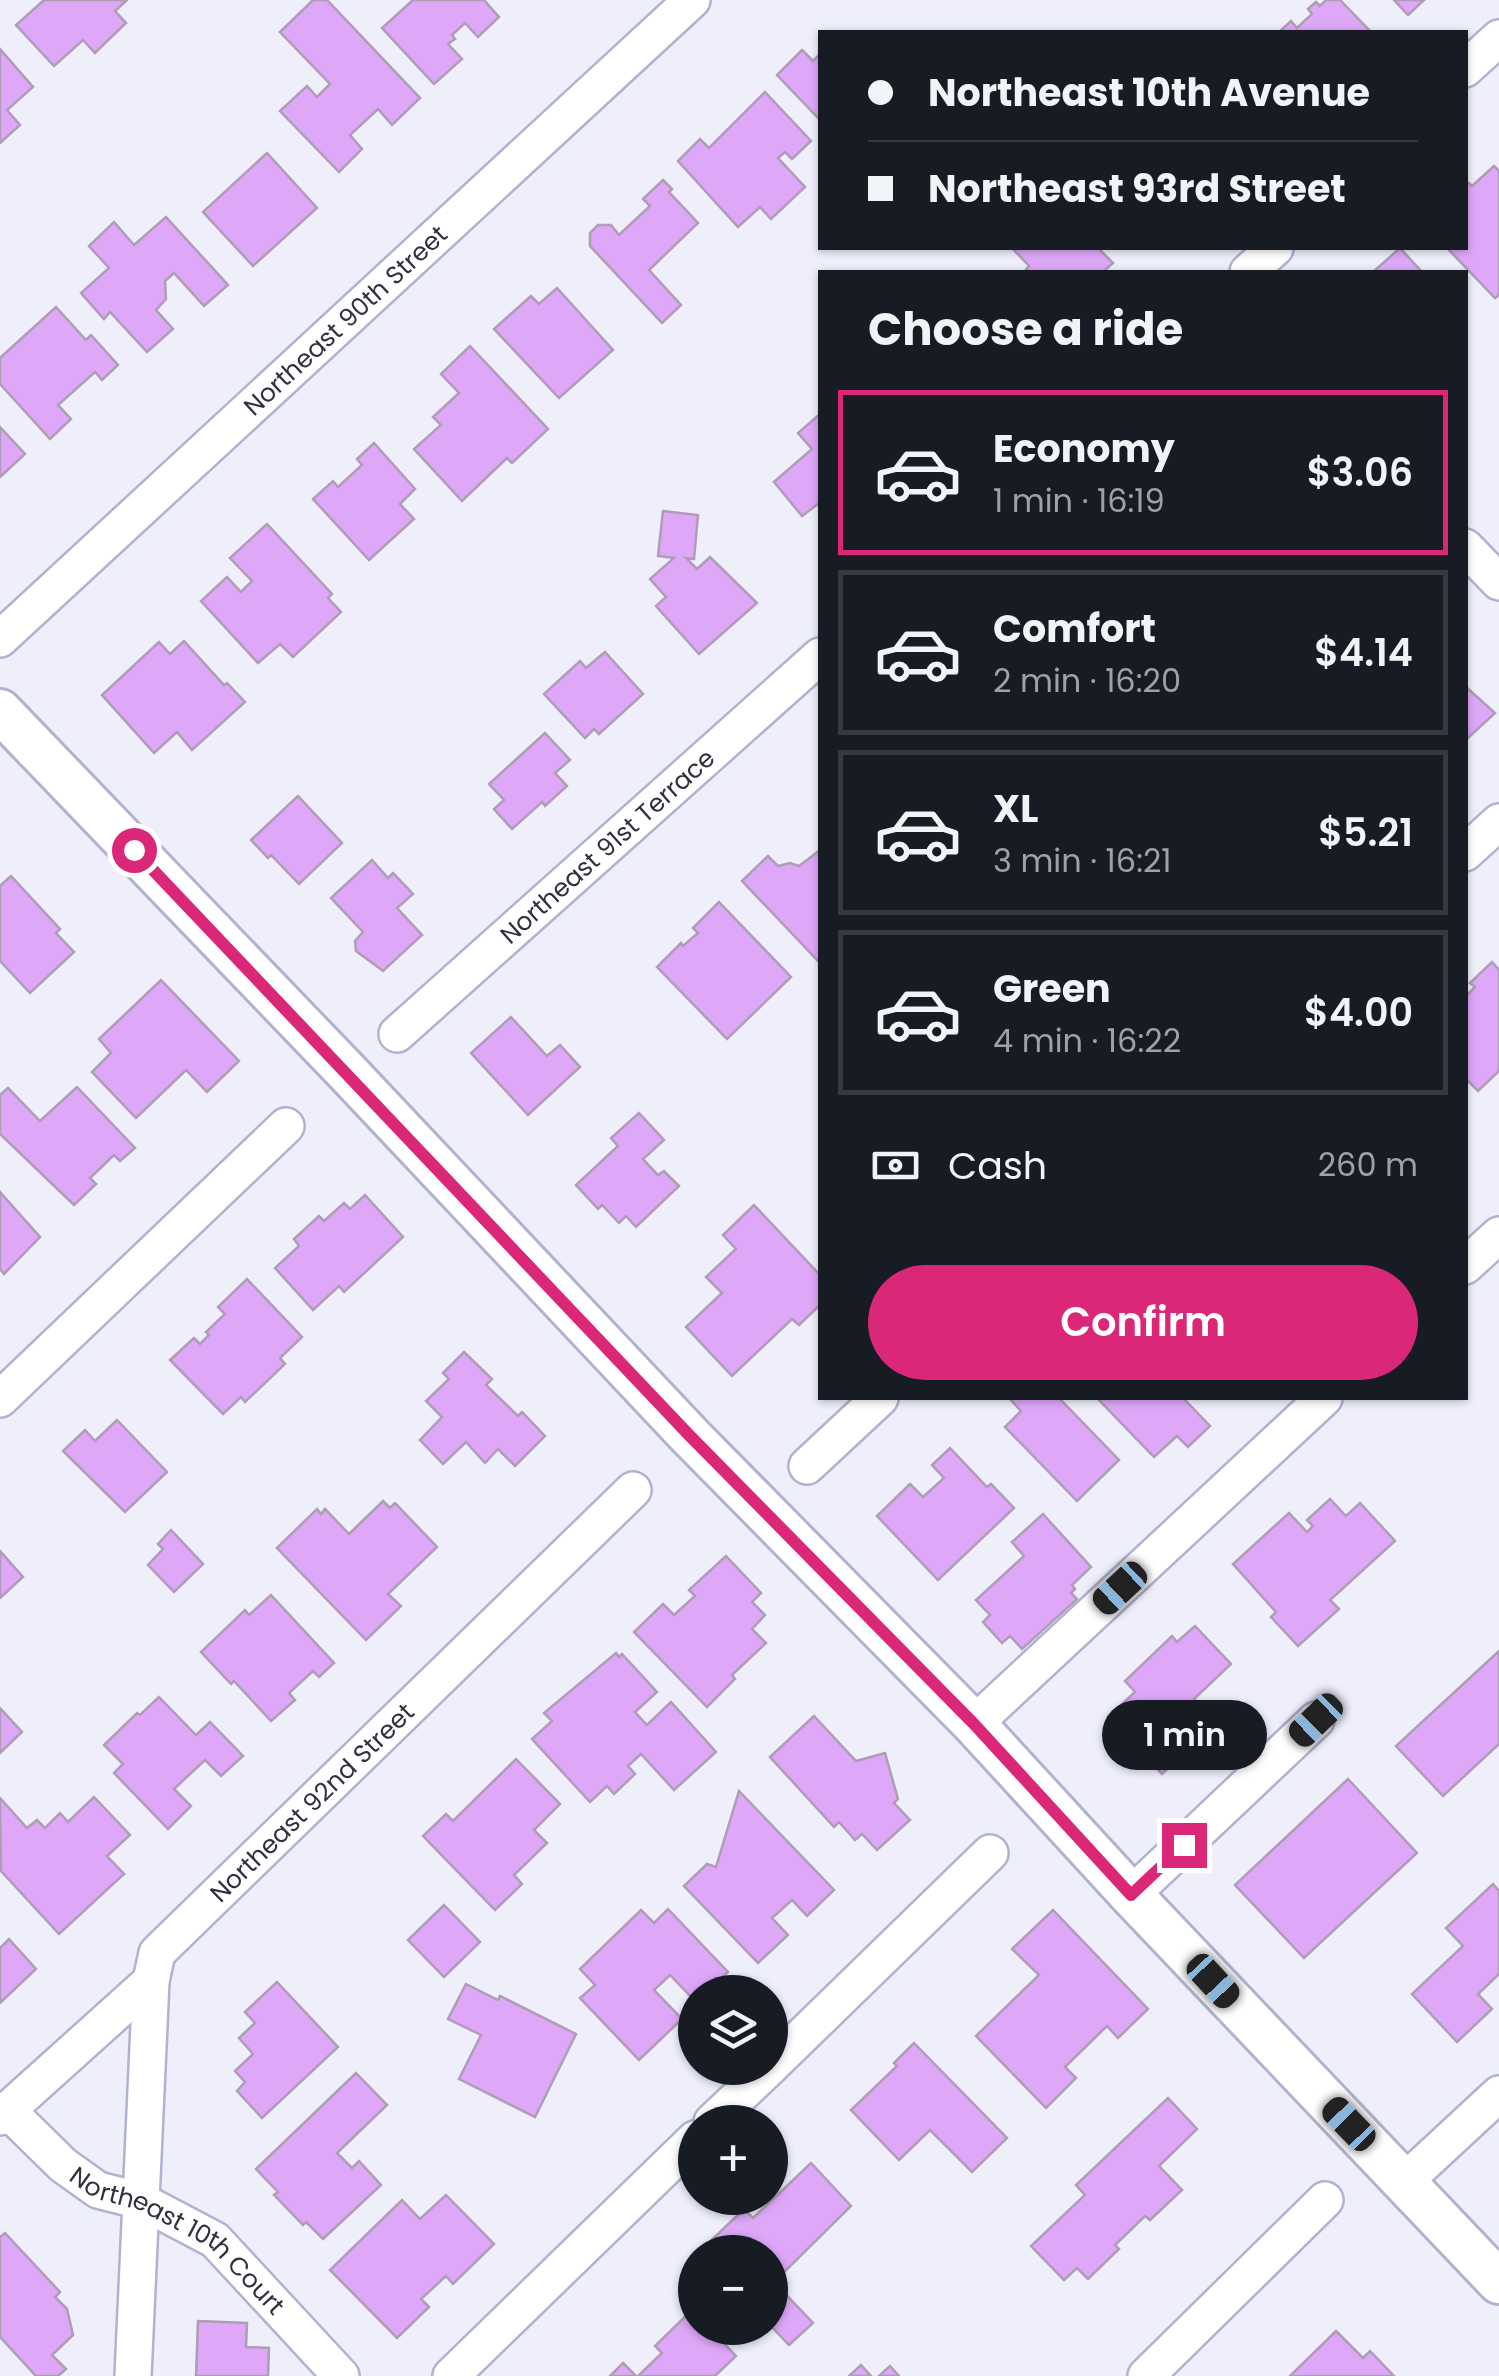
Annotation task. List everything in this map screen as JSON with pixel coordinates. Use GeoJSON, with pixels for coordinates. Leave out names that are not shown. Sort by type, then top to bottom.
{"type":"FeatureCollection","features":[{"type":"Feature","properties":{"kind":"street","name":"Northeast 90th Street"},"geometry":{"type":"LineString","coordinates":[[0,639],[692,0]]}},
{"type":"Feature","properties":{"kind":"street"},"geometry":{"type":"LineString","coordinates":[[1468,67],[1499,38]]}},
{"type":"Feature","properties":{"kind":"street"},"geometry":{"type":"LineString","coordinates":[[1250,270],[1272,250]]}},
{"type":"Feature","properties":{"kind":"street"},"geometry":{"type":"LineString","coordinates":[[1468,550],[1499,582]]}},
{"type":"Feature","properties":{"kind":"street","name":"Northeast 91st Terrace"},"geometry":{"type":"LineString","coordinates":[[396,1034],[818,658]]}},
{"type":"Feature","properties":{"kind":"street"},"geometry":{"type":"LineString","coordinates":[[0,711],[690,1436],[974,1724],[1499,2282]]}},
{"type":"Feature","properties":{"kind":"street"},"geometry":{"type":"LineString","coordinates":[[1468,850],[1499,822]]}},
{"type":"Feature","properties":{"kind":"street"},"geometry":{"type":"LineString","coordinates":[[0,1398],[286,1126]]}},
{"type":"Feature","properties":{"kind":"street"},"geometry":{"type":"LineString","coordinates":[[1468,1263],[1499,1235]]}},
{"type":"Feature","properties":{"kind":"street"},"geometry":{"type":"LineString","coordinates":[[806,1466],[878,1400]]}},
{"type":"Feature","properties":{"kind":"street"},"geometry":{"type":"LineString","coordinates":[[974,1724],[1322,1400]]}},
{"type":"Feature","properties":{"kind":"street","name":"Northeast 92nd Street"},"geometry":{"type":"LineString","coordinates":[[4,2114],[151,1981],[157,1953],[634,1490]]}},
{"type":"Feature","properties":{"kind":"street"},"geometry":{"type":"LineString","coordinates":[[1131,1895],[1316,1720]]}},
{"type":"Feature","properties":{"kind":"street"},"geometry":{"type":"LineString","coordinates":[[788,2049],[990,1853]]}},
{"type":"Feature","properties":{"kind":"street"},"geometry":{"type":"LineString","coordinates":[[133,2376],[151,1981]]}},
{"type":"Feature","properties":{"kind":"street"},"geometry":{"type":"LineString","coordinates":[[730,2105],[751,2085]]}},
{"type":"Feature","properties":{"kind":"street"},"geometry":{"type":"LineString","coordinates":[[1404,2182],[1499,2094]]}},
{"type":"Feature","properties":{"kind":"street","name":"Northeast 10th Court"},"geometry":{"type":"LineString","coordinates":[[4,2114],[98,2190],[141,2201],[215,2240],[341,2376]]}},
{"type":"Feature","properties":{"kind":"street"},"geometry":{"type":"LineString","coordinates":[[451,2376],[678,2156]]}},
{"type":"Feature","properties":{"kind":"street"},"geometry":{"type":"LineString","coordinates":[[1146,2376],[1325,2200]]}},
{"type":"Feature","properties":{"kind":"building"},"geometry":{"type":"Polygon","coordinates":[[[44,0],[127,0],[115,11],[126,23],[95,53],[83,40],[54,66],[16,25],[44,0]]]}},
{"type":"Feature","properties":{"kind":"building"},"geometry":{"type":"Polygon","coordinates":[[[313,0],[327,0],[420,98],[392,125],[378,109],[350,135],[362,149],[339,172],[280,111],[307,86],[317,97],[330,84],[280,32],[313,0]]]}},
{"type":"Feature","properties":{"kind":"building"},"geometry":{"type":"Polygon","coordinates":[[[413,0],[484,0],[499,17],[478,37],[465,23],[452,35],[455,39],[448,44],[462,59],[434,84],[382,28],[413,0]]]}},
{"type":"Feature","properties":{"kind":"building"},"geometry":{"type":"Polygon","coordinates":[[[1326,0],[1340,0],[1369,30],[1281,30],[1291,21],[1297,28],[1312,14],[1308,9],[1316,2],[1320,6],[1326,0]]]}},
{"type":"Feature","properties":{"kind":"building"},"geometry":{"type":"Polygon","coordinates":[[[1394,0],[1424,0],[1408,15],[1394,0]]]}},
{"type":"Feature","properties":{"kind":"building"},"geometry":{"type":"Polygon","coordinates":[[[0,49],[33,87],[7,110],[20,125],[0,143],[0,49]]]}},
{"type":"Feature","properties":{"kind":"building"},"geometry":{"type":"Polygon","coordinates":[[[802,50],[813,61],[818,56],[818,118],[777,75],[802,50]]]}},
{"type":"Feature","properties":{"kind":"building"},"geometry":{"type":"Polygon","coordinates":[[[765,92],[811,141],[792,159],[785,152],[778,158],[805,187],[771,219],[760,207],[738,227],[678,161],[700,139],[709,148],[765,92]]]}},
{"type":"Feature","properties":{"kind":"building"},"geometry":{"type":"Polygon","coordinates":[[[267,153],[317,208],[253,266],[203,212],[267,153]]]}},
{"type":"Feature","properties":{"kind":"building"},"geometry":{"type":"Polygon","coordinates":[[[1494,166],[1499,171],[1499,295],[1495,298],[1449,250],[1468,250],[1468,184],[1472,186],[1494,166]]]}},
{"type":"Feature","properties":{"kind":"building"},"geometry":{"type":"Polygon","coordinates":[[[663,180],[698,223],[649,270],[681,305],[662,323],[590,246],[590,233],[598,225],[611,225],[619,235],[650,206],[643,199],[663,180]]]}},
{"type":"Feature","properties":{"kind":"building"},"geometry":{"type":"Polygon","coordinates":[[[166,217],[228,285],[204,306],[174,273],[165,281],[166,299],[156,310],[173,329],[147,352],[110,312],[104,319],[81,293],[109,268],[89,246],[114,222],[134,245],[166,217]]]}},
{"type":"Feature","properties":{"kind":"building"},"geometry":{"type":"Polygon","coordinates":[[[1014,250],[1100,250],[1113,263],[1105,270],[1026,270],[1029,266],[1014,250]]]}},
{"type":"Feature","properties":{"kind":"building"},"geometry":{"type":"Polygon","coordinates":[[[1402,250],[1420,270],[1375,270],[1402,250]]]}},
{"type":"Feature","properties":{"kind":"building"},"geometry":{"type":"Polygon","coordinates":[[[557,288],[613,350],[559,398],[494,329],[531,296],[539,304],[557,288]]]}},
{"type":"Feature","properties":{"kind":"building"},"geometry":{"type":"Polygon","coordinates":[[[56,307],[86,340],[91,335],[118,365],[102,380],[95,372],[58,405],[71,419],[50,439],[0,384],[0,358],[56,307]]]}},
{"type":"Feature","properties":{"kind":"building"},"geometry":{"type":"Polygon","coordinates":[[[470,346],[548,429],[512,463],[507,458],[462,501],[414,449],[441,425],[433,417],[459,393],[441,374],[470,346]]]}},
{"type":"Feature","properties":{"kind":"building"},"geometry":{"type":"Polygon","coordinates":[[[818,416],[818,504],[802,516],[774,482],[812,449],[798,433],[818,416]]]}},
{"type":"Feature","properties":{"kind":"building"},"geometry":{"type":"Polygon","coordinates":[[[0,427],[25,454],[0,477],[0,427]]]}},
{"type":"Feature","properties":{"kind":"building"},"geometry":{"type":"Polygon","coordinates":[[[374,443],[415,489],[400,504],[414,519],[369,560],[313,499],[333,481],[338,487],[362,465],[357,459],[374,443]]]}},
{"type":"Feature","properties":{"kind":"building"},"geometry":{"type":"Polygon","coordinates":[[[663,511],[698,515],[694,559],[686,558],[697,569],[710,557],[757,603],[699,654],[656,606],[666,597],[650,579],[674,558],[658,556],[663,511]]]}},
{"type":"Feature","properties":{"kind":"building"},"geometry":{"type":"Polygon","coordinates":[[[267,524],[332,594],[328,598],[341,612],[293,657],[280,644],[258,663],[201,601],[227,577],[241,592],[252,581],[230,558],[267,524]]]}},
{"type":"Feature","properties":{"kind":"building"},"geometry":{"type":"Polygon","coordinates":[[[184,641],[245,702],[192,750],[177,732],[154,753],[102,695],[159,642],[170,654],[184,641]]]}},
{"type":"Feature","properties":{"kind":"building"},"geometry":{"type":"Polygon","coordinates":[[[605,652],[643,694],[599,734],[594,729],[585,738],[544,694],[580,661],[586,668],[605,652]]]}},
{"type":"Feature","properties":{"kind":"building"},"geometry":{"type":"Polygon","coordinates":[[[1468,689],[1495,713],[1468,738],[1468,689]]]}},
{"type":"Feature","properties":{"kind":"building"},"geometry":{"type":"Polygon","coordinates":[[[545,733],[570,760],[555,773],[567,786],[512,829],[494,809],[504,800],[489,784],[545,733]]]}},
{"type":"Feature","properties":{"kind":"building"},"geometry":{"type":"Polygon","coordinates":[[[298,796],[342,843],[299,884],[251,840],[298,796]]]}},
{"type":"Feature","properties":{"kind":"building"},"geometry":{"type":"Polygon","coordinates":[[[818,852],[818,961],[742,881],[768,856],[778,866],[799,866],[818,852]]]}},
{"type":"Feature","properties":{"kind":"building"},"geometry":{"type":"Polygon","coordinates":[[[372,860],[388,878],[393,873],[413,894],[397,908],[422,935],[383,971],[356,951],[355,941],[363,932],[331,898],[372,860]]]}},
{"type":"Feature","properties":{"kind":"building"},"geometry":{"type":"Polygon","coordinates":[[[11,876],[60,929],[56,933],[74,952],[30,993],[0,961],[0,886],[11,876]]]}},
{"type":"Feature","properties":{"kind":"building"},"geometry":{"type":"Polygon","coordinates":[[[719,902],[791,977],[727,1039],[657,967],[681,943],[683,946],[698,933],[693,928],[719,902]]]}},
{"type":"Feature","properties":{"kind":"building"},"geometry":{"type":"Polygon","coordinates":[[[1492,962],[1499,970],[1499,1071],[1478,1091],[1468,1081],[1468,994],[1475,987],[1470,983],[1492,962]]]}},
{"type":"Feature","properties":{"kind":"building"},"geometry":{"type":"Polygon","coordinates":[[[161,980],[239,1061],[207,1092],[186,1070],[136,1118],[92,1072],[111,1053],[99,1039],[161,980]]]}},
{"type":"Feature","properties":{"kind":"building"},"geometry":{"type":"Polygon","coordinates":[[[511,1017],[547,1056],[560,1045],[580,1067],[528,1115],[471,1053],[511,1017]]]}},
{"type":"Feature","properties":{"kind":"building"},"geometry":{"type":"Polygon","coordinates":[[[77,1087],[135,1148],[120,1161],[114,1155],[90,1178],[96,1184],[74,1205],[0,1134],[0,1095],[8,1088],[40,1121],[77,1087]]]}},
{"type":"Feature","properties":{"kind":"building"},"geometry":{"type":"Polygon","coordinates":[[[639,1113],[664,1140],[643,1159],[658,1175],[664,1171],[679,1186],[636,1227],[626,1216],[619,1223],[602,1205],[598,1209],[576,1185],[618,1146],[611,1138],[639,1113]]]}},
{"type":"Feature","properties":{"kind":"building"},"geometry":{"type":"Polygon","coordinates":[[[0,1192],[40,1237],[4,1274],[0,1269],[0,1192]]]}},
{"type":"Feature","properties":{"kind":"building"},"geometry":{"type":"Polygon","coordinates":[[[365,1195],[403,1237],[344,1292],[339,1286],[313,1310],[275,1268],[299,1246],[294,1239],[319,1216],[324,1221],[344,1203],[350,1209],[365,1195]]]}},
{"type":"Feature","properties":{"kind":"building"},"geometry":{"type":"Polygon","coordinates":[[[754,1205],[818,1273],[818,1307],[799,1325],[792,1319],[732,1376],[686,1327],[722,1293],[706,1277],[736,1249],[723,1235],[754,1205]]]}},
{"type":"Feature","properties":{"kind":"building"},"geometry":{"type":"Polygon","coordinates":[[[247,1279],[302,1337],[280,1358],[285,1364],[245,1402],[241,1397],[223,1414],[170,1360],[194,1338],[200,1344],[209,1335],[206,1332],[225,1314],[218,1307],[247,1279]]]}},
{"type":"Feature","properties":{"kind":"building"},"geometry":{"type":"Polygon","coordinates":[[[464,1352],[492,1379],[486,1385],[518,1416],[522,1412],[545,1436],[515,1466],[498,1449],[485,1463],[466,1442],[443,1464],[420,1440],[442,1417],[426,1401],[449,1379],[443,1373],[464,1352]]]}},
{"type":"Feature","properties":{"kind":"building"},"geometry":{"type":"Polygon","coordinates":[[[1011,1400],[1061,1400],[1119,1460],[1077,1501],[1005,1427],[1021,1411],[1011,1400]]]}},
{"type":"Feature","properties":{"kind":"building"},"geometry":{"type":"Polygon","coordinates":[[[1099,1400],[1185,1400],[1210,1426],[1188,1447],[1177,1436],[1154,1457],[1099,1400]]]}},
{"type":"Feature","properties":{"kind":"building"},"geometry":{"type":"Polygon","coordinates":[[[117,1420],[167,1472],[125,1512],[63,1451],[85,1430],[95,1441],[117,1420]]]}},
{"type":"Feature","properties":{"kind":"building"},"geometry":{"type":"Polygon","coordinates":[[[950,1448],[987,1487],[991,1484],[1014,1508],[938,1580],[877,1516],[910,1484],[923,1497],[944,1478],[932,1465],[950,1448]]]}},
{"type":"Feature","properties":{"kind":"building"},"geometry":{"type":"Polygon","coordinates":[[[1330,1499],[1346,1516],[1360,1503],[1395,1541],[1330,1600],[1339,1609],[1298,1646],[1271,1617],[1276,1612],[1233,1564],[1289,1513],[1307,1532],[1313,1526],[1307,1520],[1330,1499]]]}},
{"type":"Feature","properties":{"kind":"building"},"geometry":{"type":"Polygon","coordinates":[[[383,1501],[390,1508],[395,1503],[437,1547],[388,1594],[401,1606],[366,1640],[277,1548],[317,1509],[321,1514],[325,1509],[349,1534],[383,1501]]]}},
{"type":"Feature","properties":{"kind":"building"},"geometry":{"type":"Polygon","coordinates":[[[1043,1514],[1091,1567],[1072,1585],[1075,1589],[1071,1593],[1077,1599],[1022,1649],[1010,1636],[1002,1643],[983,1622],[990,1615],[976,1600],[1024,1556],[1012,1542],[1043,1514]]]}},
{"type":"Feature","properties":{"kind":"building"},"geometry":{"type":"Polygon","coordinates":[[[171,1530],[203,1564],[174,1592],[148,1565],[163,1549],[158,1544],[171,1530]]]}},
{"type":"Feature","properties":{"kind":"building"},"geometry":{"type":"Polygon","coordinates":[[[0,1551],[23,1577],[0,1598],[0,1551]]]}},
{"type":"Feature","properties":{"kind":"building"},"geometry":{"type":"Polygon","coordinates":[[[726,1556],[761,1593],[752,1602],[765,1615],[752,1629],[766,1643],[732,1675],[735,1679],[707,1707],[634,1632],[663,1604],[674,1615],[695,1596],[689,1590],[726,1556]]]}},
{"type":"Feature","properties":{"kind":"building"},"geometry":{"type":"Polygon","coordinates":[[[271,1595],[334,1663],[319,1677],[313,1671],[289,1693],[295,1700],[271,1721],[201,1652],[245,1610],[249,1615],[271,1595]]]}},
{"type":"Feature","properties":{"kind":"building"},"geometry":{"type":"Polygon","coordinates":[[[1195,1626],[1231,1664],[1194,1699],[1198,1703],[1171,1728],[1190,1748],[1162,1774],[1108,1717],[1135,1692],[1125,1681],[1172,1636],[1177,1642],[1195,1626]]]}},
{"type":"Feature","properties":{"kind":"building"},"geometry":{"type":"Polygon","coordinates":[[[1499,1651],[1499,1744],[1443,1796],[1396,1746],[1499,1651]]]}},
{"type":"Feature","properties":{"kind":"building"},"geometry":{"type":"Polygon","coordinates":[[[616,1653],[619,1657],[622,1654],[657,1692],[635,1712],[647,1725],[671,1702],[716,1752],[674,1790],[641,1754],[628,1766],[635,1774],[614,1794],[607,1786],[590,1802],[532,1739],[552,1721],[544,1713],[616,1653]]]}},
{"type":"Feature","properties":{"kind":"building"},"geometry":{"type":"Polygon","coordinates":[[[159,1697],[196,1735],[210,1722],[243,1756],[221,1776],[205,1760],[174,1789],[191,1806],[168,1829],[114,1773],[123,1764],[104,1745],[159,1697]]]}},
{"type":"Feature","properties":{"kind":"building"},"geometry":{"type":"Polygon","coordinates":[[[0,1708],[22,1732],[0,1753],[0,1708]]]}},
{"type":"Feature","properties":{"kind":"building"},"geometry":{"type":"Polygon","coordinates":[[[814,1716],[856,1761],[885,1753],[898,1799],[894,1803],[910,1820],[877,1850],[862,1834],[855,1840],[839,1822],[834,1827],[770,1757],[814,1716]]]}},
{"type":"Feature","properties":{"kind":"building"},"geometry":{"type":"Polygon","coordinates":[[[516,1759],[560,1804],[534,1830],[547,1843],[514,1875],[522,1884],[495,1910],[423,1836],[446,1814],[453,1821],[516,1759]]]}},
{"type":"Feature","properties":{"kind":"building"},"geometry":{"type":"Polygon","coordinates":[[[1348,1779],[1417,1853],[1304,1958],[1235,1885],[1348,1779]]]}},
{"type":"Feature","properties":{"kind":"building"},"geometry":{"type":"Polygon","coordinates":[[[739,1791],[834,1890],[807,1916],[792,1900],[772,1918],[788,1935],[758,1963],[684,1886],[707,1864],[716,1867],[739,1791]]]}},
{"type":"Feature","properties":{"kind":"building"},"geometry":{"type":"Polygon","coordinates":[[[94,1797],[130,1835],[107,1856],[124,1874],[59,1934],[1,1871],[0,1798],[27,1828],[37,1820],[45,1828],[60,1813],[68,1822],[94,1797]]]}},
{"type":"Feature","properties":{"kind":"building"},"geometry":{"type":"Polygon","coordinates":[[[1493,1884],[1499,1891],[1499,1974],[1478,1994],[1492,2009],[1457,2042],[1412,1994],[1463,1946],[1446,1928],[1493,1884]]]}},
{"type":"Feature","properties":{"kind":"building"},"geometry":{"type":"Polygon","coordinates":[[[444,1905],[480,1942],[444,1977],[408,1940],[444,1905]]]}},
{"type":"Feature","properties":{"kind":"building"},"geometry":{"type":"Polygon","coordinates":[[[668,1909],[728,1972],[678,1975],[678,1983],[670,1975],[654,1990],[678,2015],[678,2023],[639,2060],[580,1998],[595,1985],[580,1969],[641,1910],[654,1923],[668,1909]]]}},
{"type":"Feature","properties":{"kind":"building"},"geometry":{"type":"Polygon","coordinates":[[[1053,1910],[1148,2009],[1118,2038],[1107,2026],[1065,2067],[1076,2078],[1046,2108],[976,2036],[1039,1975],[1012,1949],[1053,1910]]]}},
{"type":"Feature","properties":{"kind":"building"},"geometry":{"type":"Polygon","coordinates":[[[9,1939],[36,1969],[0,2003],[0,1948],[9,1939]]]}},
{"type":"Feature","properties":{"kind":"building"},"geometry":{"type":"Polygon","coordinates":[[[277,1982],[338,2047],[262,2118],[237,2091],[245,2082],[235,2071],[253,2054],[239,2038],[255,2023],[245,2012],[277,1982]]]}},
{"type":"Feature","properties":{"kind":"building"},"geometry":{"type":"Polygon","coordinates":[[[466,1984],[498,2000],[500,1996],[576,2034],[535,2117],[459,2079],[481,2035],[448,2019],[466,1984]]]}},
{"type":"Feature","properties":{"kind":"building"},"geometry":{"type":"Polygon","coordinates":[[[914,2043],[1007,2138],[972,2172],[930,2130],[899,2160],[851,2110],[897,2066],[894,2063],[914,2043]]]}},
{"type":"Feature","properties":{"kind":"building"},"geometry":{"type":"Polygon","coordinates":[[[356,2073],[387,2105],[337,2153],[352,2168],[359,2161],[381,2185],[323,2239],[274,2195],[278,2192],[256,2169],[356,2073]]]}},
{"type":"Feature","properties":{"kind":"building"},"geometry":{"type":"Polygon","coordinates":[[[1168,2098],[1197,2129],[1159,2166],[1182,2190],[1150,2220],[1145,2216],[1088,2279],[1077,2268],[1064,2280],[1031,2246],[1085,2195],[1076,2185],[1168,2098]]]}},
{"type":"Feature","properties":{"kind":"building"},"geometry":{"type":"Polygon","coordinates":[[[811,2163],[851,2206],[788,2268],[788,2235],[717,2235],[738,2215],[788,2215],[788,2185],[811,2163]]]}},
{"type":"Feature","properties":{"kind":"building"},"geometry":{"type":"Polygon","coordinates":[[[446,2195],[494,2244],[453,2284],[446,2276],[421,2299],[429,2307],[397,2338],[330,2270],[402,2200],[420,2219],[446,2195]]]}},
{"type":"Feature","properties":{"kind":"building"},"geometry":{"type":"Polygon","coordinates":[[[5,2233],[60,2292],[55,2297],[67,2309],[73,2335],[52,2355],[66,2369],[58,2376],[36,2376],[0,2337],[0,2237],[5,2233]]]}},
{"type":"Feature","properties":{"kind":"building"},"geometry":{"type":"Polygon","coordinates":[[[788,2297],[813,2323],[788,2344],[788,2297]]]}},
{"type":"Feature","properties":{"kind":"building"},"geometry":{"type":"Polygon","coordinates":[[[198,2321],[247,2323],[246,2347],[269,2348],[268,2376],[196,2376],[198,2321]]]}},
{"type":"Feature","properties":{"kind":"building"},"geometry":{"type":"Polygon","coordinates":[[[678,2324],[678,2345],[725,2345],[736,2356],[715,2376],[638,2376],[662,2353],[655,2346],[678,2324]]]}},
{"type":"Feature","properties":{"kind":"building"},"geometry":{"type":"Polygon","coordinates":[[[1336,2331],[1363,2358],[1370,2351],[1394,2376],[1290,2376],[1336,2331]]]}},
{"type":"Feature","properties":{"kind":"building"},"geometry":{"type":"Polygon","coordinates":[[[623,2363],[636,2376],[610,2376],[623,2363]]]}},
{"type":"Feature","properties":{"kind":"building"},"geometry":{"type":"Polygon","coordinates":[[[861,2365],[871,2376],[849,2376],[861,2365]]]}},
{"type":"Feature","properties":{"kind":"building"},"geometry":{"type":"Polygon","coordinates":[[[890,2366],[899,2376],[879,2376],[890,2366]]]}},
{"type":"Feature","properties":{"kind":"route"},"geometry":{"type":"LineString","coordinates":[[134,850],[690,1436],[974,1724],[1131,1895],[1184,1845]]}}]}
